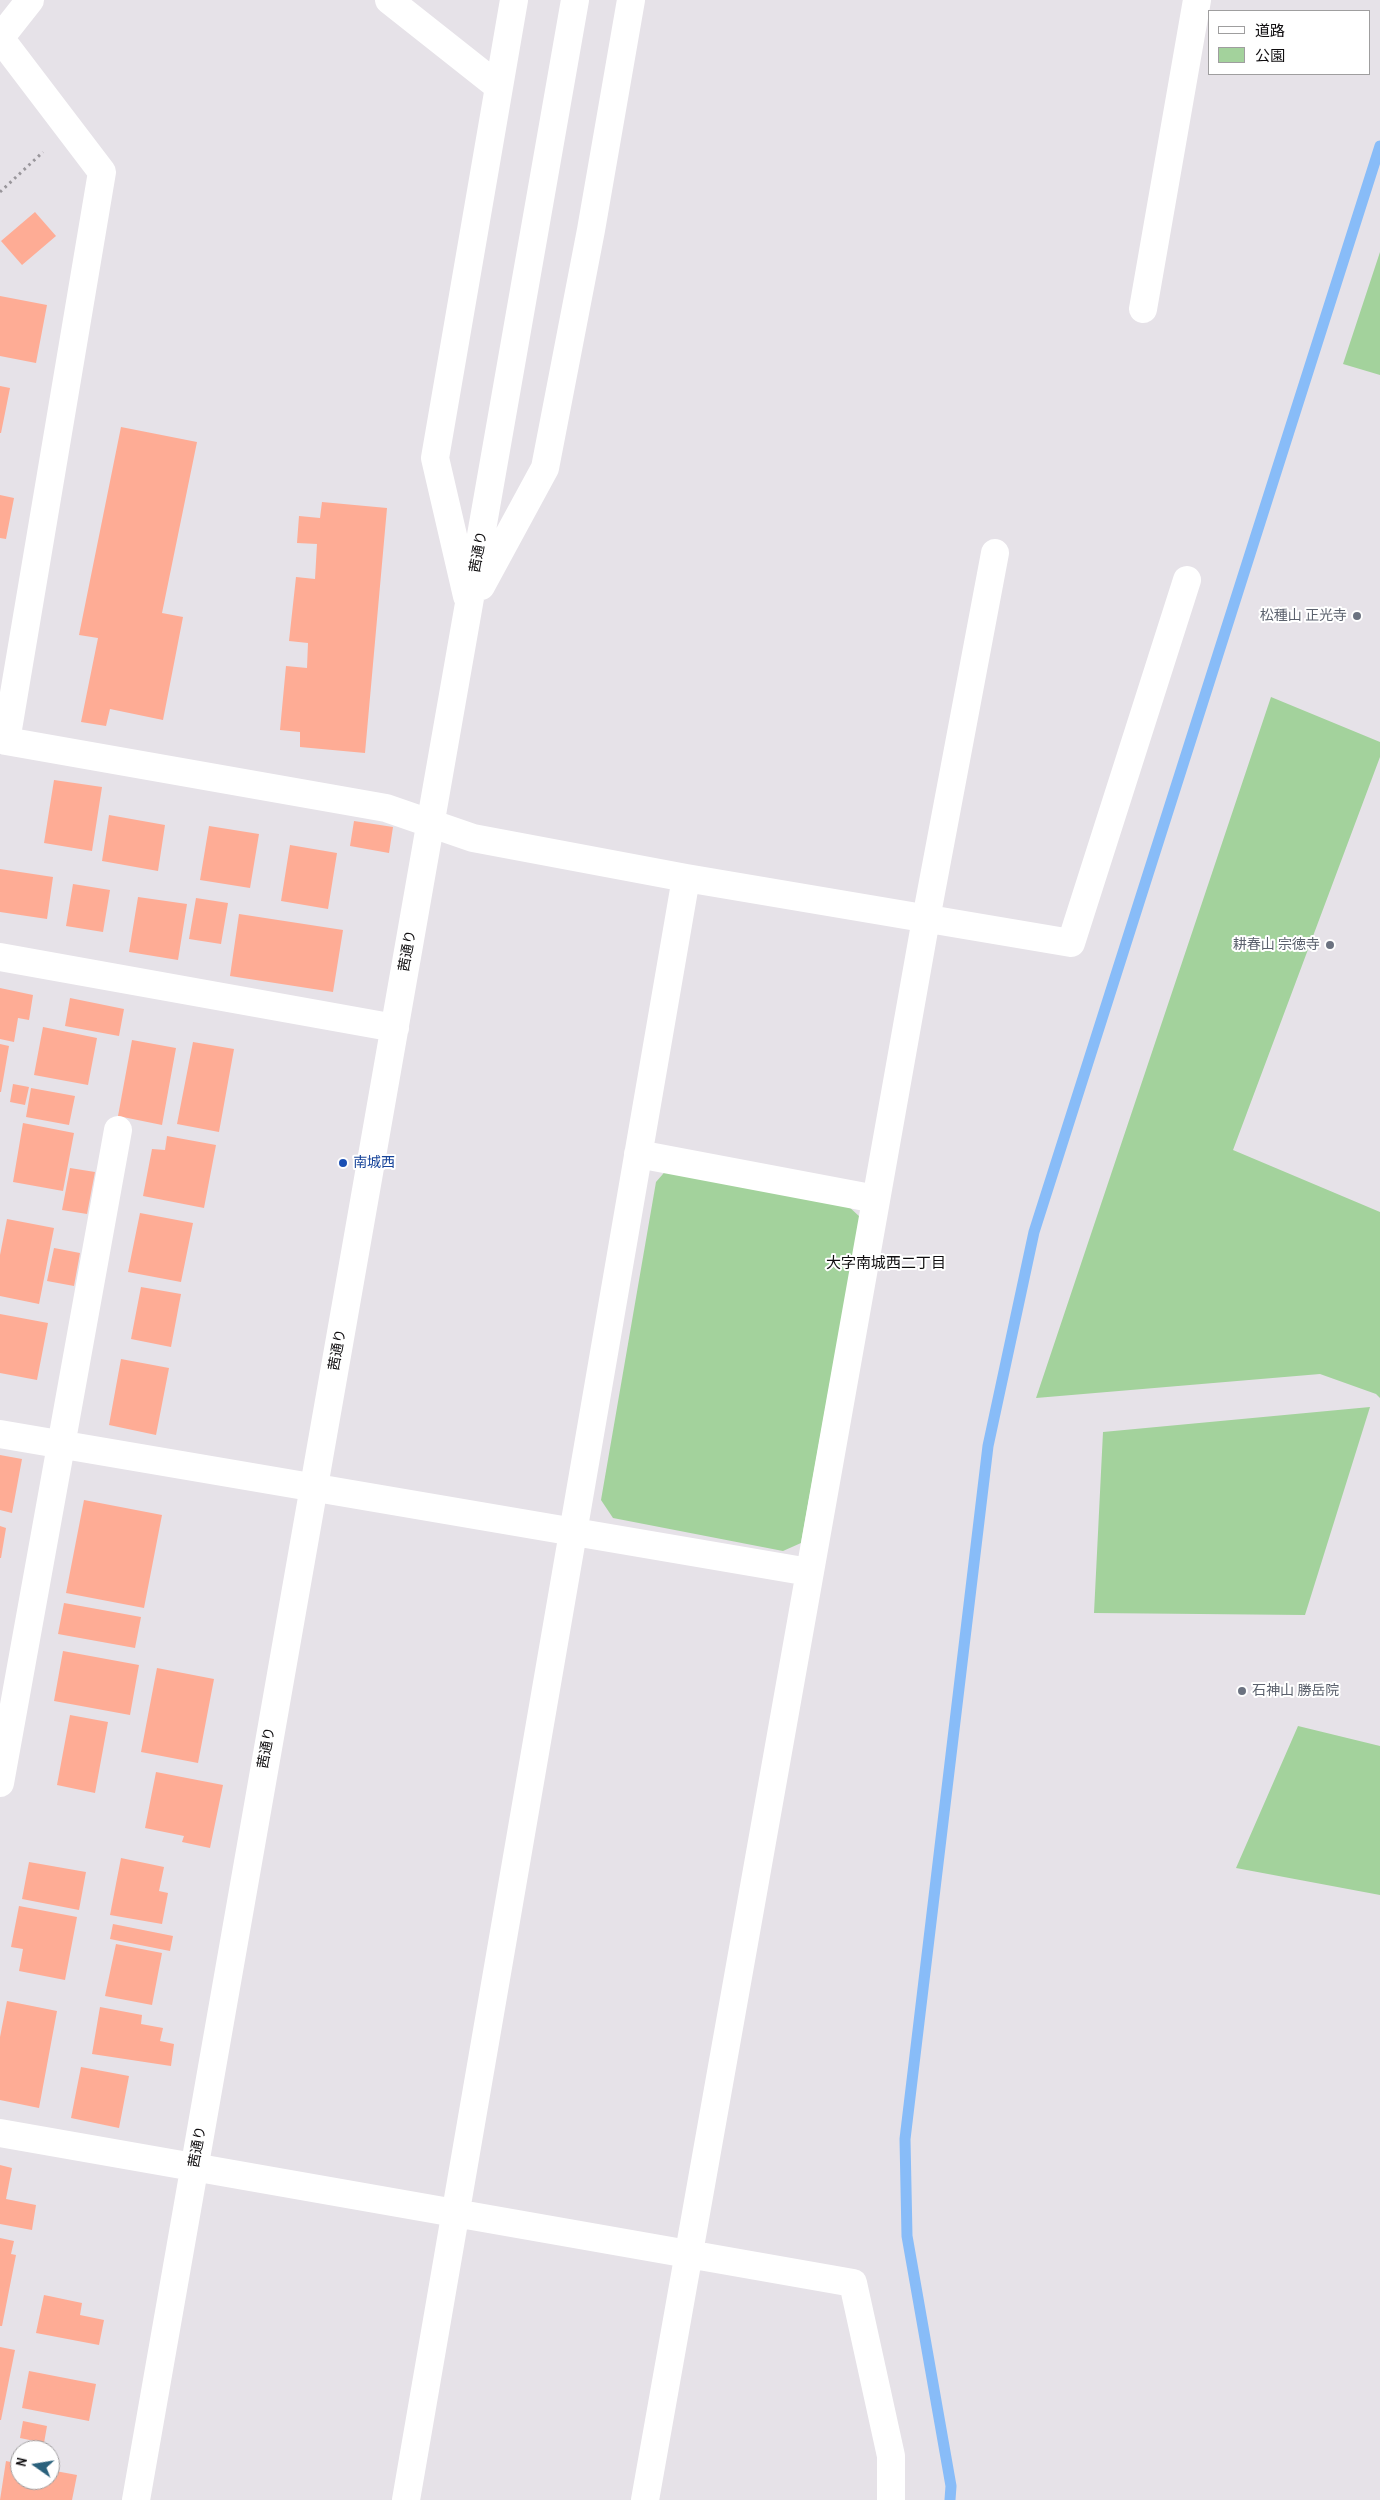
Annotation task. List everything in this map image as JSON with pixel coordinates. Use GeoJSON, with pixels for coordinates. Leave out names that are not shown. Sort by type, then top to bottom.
{"type":"FeatureCollection","features":[{"type":"Feature","properties":{"kind":"street"},"geometry":{"type":"LineString","coordinates":[[30,0],[0,38],[102,172],[6,741],[386,808],[430,825],[473,838],[686,878],[1071,943],[1187,580]]}},
{"type":"Feature","properties":{"kind":"street"},"geometry":{"type":"LineString","coordinates":[[389,0],[499,87]]}},
{"type":"Feature","properties":{"kind":"street"},"geometry":{"type":"LineString","coordinates":[[469,607],[436,458],[514,0]]}},
{"type":"Feature","properties":{"kind":"street","name":"茜通り"},"geometry":{"type":"LineString","coordinates":[[136,2500],[430,825],[542,200],[575,0]]}},
{"type":"Feature","properties":{"kind":"street"},"geometry":{"type":"LineString","coordinates":[[469,607],[545,468],[591,230],[631,0]]}},
{"type":"Feature","properties":{"kind":"street"},"geometry":{"type":"LineString","coordinates":[[1143,309],[1197,0]]}},
{"type":"Feature","properties":{"kind":"street"},"geometry":{"type":"LineString","coordinates":[[645,2500],[926,919],[995,552]]}},
{"type":"Feature","properties":{"kind":"street"},"geometry":{"type":"LineString","coordinates":[[406,2500],[686,878]]}},
{"type":"Feature","properties":{"kind":"street"},"geometry":{"type":"LineString","coordinates":[[0,957],[395,1028]]}},
{"type":"Feature","properties":{"kind":"street"},"geometry":{"type":"LineString","coordinates":[[0,1783],[118,1130]]}},
{"type":"Feature","properties":{"kind":"street"},"geometry":{"type":"LineString","coordinates":[[638,1154],[876,1199]]}},
{"type":"Feature","properties":{"kind":"street"},"geometry":{"type":"LineString","coordinates":[[0,1434],[809,1572]]}},
{"type":"Feature","properties":{"kind":"street"},"geometry":{"type":"LineString","coordinates":[[0,2133],[688,2253],[854,2284],[891,2456],[891,2500]]}},
{"type":"Feature","properties":{"kind":"path"},"geometry":{"type":"LineString","coordinates":[[0,192],[69,128]]}},
{"type":"Feature","properties":{"kind":"green space"},"geometry":{"type":"Polygon","coordinates":[[[1380,252],[1380,375],[1343,364],[1380,252]]]}},
{"type":"Feature","properties":{"kind":"green space"},"geometry":{"type":"Polygon","coordinates":[[[1271,697],[1380,742],[1380,757],[1233,1150],[1380,1212],[1380,1398],[1376,1394],[1320,1374],[1036,1398],[1271,697]]]}},
{"type":"Feature","properties":{"kind":"green space"},"geometry":{"type":"Polygon","coordinates":[[[669,1167],[847,1205],[860,1217],[801,1543],[783,1551],[613,1518],[601,1500],[656,1182],[669,1167]]]}},
{"type":"Feature","properties":{"kind":"green space"},"geometry":{"type":"Polygon","coordinates":[[[1370,1407],[1305,1615],[1094,1613],[1103,1432],[1370,1407]]]}},
{"type":"Feature","properties":{"kind":"green space"},"geometry":{"type":"Polygon","coordinates":[[[1298,1726],[1380,1746],[1380,1895],[1236,1868],[1298,1726]]]}},
{"type":"Feature","properties":{"kind":"building"},"geometry":{"type":"Polygon","coordinates":[[[35,212],[56,236],[22,265],[1,241],[35,212]]]}},
{"type":"Feature","properties":{"kind":"building"},"geometry":{"type":"Polygon","coordinates":[[[0,296],[47,305],[36,363],[0,356],[0,296]]]}},
{"type":"Feature","properties":{"kind":"building"},"geometry":{"type":"Polygon","coordinates":[[[0,386],[10,388],[1,433],[0,433],[0,386]]]}},
{"type":"Feature","properties":{"kind":"building"},"geometry":{"type":"Polygon","coordinates":[[[121,427],[197,442],[162,613],[183,617],[163,720],[110,709],[106,726],[81,722],[98,638],[79,635],[121,427]]]}},
{"type":"Feature","properties":{"kind":"building"},"geometry":{"type":"Polygon","coordinates":[[[0,495],[14,498],[6,539],[0,538],[0,495]]]}},
{"type":"Feature","properties":{"kind":"building"},"geometry":{"type":"Polygon","coordinates":[[[322,502],[387,508],[365,753],[300,747],[300,732],[280,730],[286,666],[307,668],[308,643],[289,641],[296,577],[315,579],[317,544],[297,543],[299,516],[320,518],[322,502]]]}},
{"type":"Feature","properties":{"kind":"building"},"geometry":{"type":"Polygon","coordinates":[[[54,780],[102,787],[92,851],[44,843],[54,780]]]}},
{"type":"Feature","properties":{"kind":"building"},"geometry":{"type":"Polygon","coordinates":[[[109,815],[165,825],[158,871],[102,861],[109,815]]]}},
{"type":"Feature","properties":{"kind":"building"},"geometry":{"type":"Polygon","coordinates":[[[354,821],[393,827],[389,853],[350,846],[354,821]]]}},
{"type":"Feature","properties":{"kind":"building"},"geometry":{"type":"Polygon","coordinates":[[[209,826],[259,834],[250,888],[200,880],[209,826]]]}},
{"type":"Feature","properties":{"kind":"building"},"geometry":{"type":"Polygon","coordinates":[[[290,845],[337,853],[328,909],[281,901],[290,845]]]}},
{"type":"Feature","properties":{"kind":"building"},"geometry":{"type":"Polygon","coordinates":[[[0,869],[53,877],[47,919],[0,912],[0,869]]]}},
{"type":"Feature","properties":{"kind":"building"},"geometry":{"type":"Polygon","coordinates":[[[73,884],[110,890],[103,932],[66,926],[73,884]]]}},
{"type":"Feature","properties":{"kind":"building"},"geometry":{"type":"Polygon","coordinates":[[[138,897],[187,904],[178,960],[129,952],[138,897]]]}},
{"type":"Feature","properties":{"kind":"building"},"geometry":{"type":"Polygon","coordinates":[[[196,898],[228,903],[221,944],[189,939],[196,898]]]}},
{"type":"Feature","properties":{"kind":"building"},"geometry":{"type":"Polygon","coordinates":[[[239,914],[343,930],[333,992],[230,976],[239,914]]]}},
{"type":"Feature","properties":{"kind":"building"},"geometry":{"type":"Polygon","coordinates":[[[0,988],[33,995],[29,1020],[18,1018],[14,1042],[0,1039],[0,988]]]}},
{"type":"Feature","properties":{"kind":"building"},"geometry":{"type":"Polygon","coordinates":[[[70,998],[124,1009],[119,1036],[65,1026],[70,998]]]}},
{"type":"Feature","properties":{"kind":"building"},"geometry":{"type":"Polygon","coordinates":[[[43,1027],[97,1038],[88,1085],[34,1075],[43,1027]]]}},
{"type":"Feature","properties":{"kind":"building"},"geometry":{"type":"Polygon","coordinates":[[[132,1040],[176,1048],[162,1125],[118,1116],[132,1040]]]}},
{"type":"Feature","properties":{"kind":"building"},"geometry":{"type":"Polygon","coordinates":[[[193,1042],[234,1049],[219,1132],[177,1124],[193,1042]]]}},
{"type":"Feature","properties":{"kind":"building"},"geometry":{"type":"Polygon","coordinates":[[[0,1044],[9,1046],[1,1092],[0,1092],[0,1044]]]}},
{"type":"Feature","properties":{"kind":"building"},"geometry":{"type":"Polygon","coordinates":[[[13,1084],[29,1087],[25,1105],[10,1102],[13,1084]]]}},
{"type":"Feature","properties":{"kind":"building"},"geometry":{"type":"Polygon","coordinates":[[[31,1088],[75,1096],[69,1125],[26,1117],[31,1088]]]}},
{"type":"Feature","properties":{"kind":"building"},"geometry":{"type":"Polygon","coordinates":[[[23,1123],[74,1133],[63,1191],[13,1182],[23,1123]]]}},
{"type":"Feature","properties":{"kind":"building"},"geometry":{"type":"Polygon","coordinates":[[[167,1136],[216,1145],[204,1208],[143,1196],[152,1149],[165,1150],[167,1136]]]}},
{"type":"Feature","properties":{"kind":"building"},"geometry":{"type":"Polygon","coordinates":[[[70,1168],[95,1172],[87,1214],[62,1210],[70,1168]]]}},
{"type":"Feature","properties":{"kind":"building"},"geometry":{"type":"Polygon","coordinates":[[[140,1213],[193,1223],[181,1282],[128,1272],[140,1213]]]}},
{"type":"Feature","properties":{"kind":"building"},"geometry":{"type":"Polygon","coordinates":[[[7,1219],[54,1228],[39,1304],[0,1296],[0,1255],[7,1219]]]}},
{"type":"Feature","properties":{"kind":"building"},"geometry":{"type":"Polygon","coordinates":[[[54,1248],[80,1253],[74,1286],[47,1281],[54,1248]]]}},
{"type":"Feature","properties":{"kind":"building"},"geometry":{"type":"Polygon","coordinates":[[[141,1287],[181,1294],[171,1347],[131,1339],[141,1287]]]}},
{"type":"Feature","properties":{"kind":"building"},"geometry":{"type":"Polygon","coordinates":[[[0,1314],[48,1323],[37,1380],[0,1373],[0,1314]]]}},
{"type":"Feature","properties":{"kind":"building"},"geometry":{"type":"Polygon","coordinates":[[[121,1359],[169,1368],[156,1435],[109,1425],[121,1359]]]}},
{"type":"Feature","properties":{"kind":"building"},"geometry":{"type":"Polygon","coordinates":[[[0,1455],[22,1459],[12,1513],[0,1510],[0,1455]]]}},
{"type":"Feature","properties":{"kind":"building"},"geometry":{"type":"Polygon","coordinates":[[[84,1500],[162,1515],[144,1608],[66,1593],[84,1500]]]}},
{"type":"Feature","properties":{"kind":"building"},"geometry":{"type":"Polygon","coordinates":[[[0,1526],[6,1528],[1,1558],[0,1558],[0,1526]]]}},
{"type":"Feature","properties":{"kind":"building"},"geometry":{"type":"Polygon","coordinates":[[[64,1603],[141,1617],[135,1648],[58,1634],[64,1603]]]}},
{"type":"Feature","properties":{"kind":"building"},"geometry":{"type":"Polygon","coordinates":[[[63,1651],[139,1665],[130,1715],[54,1701],[63,1651]]]}},
{"type":"Feature","properties":{"kind":"building"},"geometry":{"type":"Polygon","coordinates":[[[157,1668],[214,1679],[198,1763],[141,1752],[157,1668]]]}},
{"type":"Feature","properties":{"kind":"building"},"geometry":{"type":"Polygon","coordinates":[[[70,1715],[108,1722],[95,1793],[57,1785],[70,1715]]]}},
{"type":"Feature","properties":{"kind":"building"},"geometry":{"type":"Polygon","coordinates":[[[156,1772],[223,1785],[210,1848],[182,1842],[184,1836],[145,1828],[156,1772]]]}},
{"type":"Feature","properties":{"kind":"building"},"geometry":{"type":"Polygon","coordinates":[[[121,1858],[164,1867],[159,1891],[168,1893],[162,1924],[110,1915],[121,1858]]]}},
{"type":"Feature","properties":{"kind":"building"},"geometry":{"type":"Polygon","coordinates":[[[29,1862],[86,1872],[79,1910],[22,1899],[29,1862]]]}},
{"type":"Feature","properties":{"kind":"building"},"geometry":{"type":"Polygon","coordinates":[[[19,1906],[77,1917],[65,1980],[19,1971],[23,1949],[11,1947],[19,1906]]]}},
{"type":"Feature","properties":{"kind":"building"},"geometry":{"type":"Polygon","coordinates":[[[113,1924],[173,1936],[170,1951],[110,1939],[113,1924]]]}},
{"type":"Feature","properties":{"kind":"building"},"geometry":{"type":"Polygon","coordinates":[[[116,1944],[162,1953],[152,2005],[105,1996],[116,1944]]]}},
{"type":"Feature","properties":{"kind":"building"},"geometry":{"type":"Polygon","coordinates":[[[7,2001],[57,2011],[39,2108],[0,2100],[0,2037],[7,2001]]]}},
{"type":"Feature","properties":{"kind":"building"},"geometry":{"type":"Polygon","coordinates":[[[100,2007],[142,2015],[141,2024],[163,2028],[160,2041],[174,2044],[171,2066],[92,2054],[100,2007]]]}},
{"type":"Feature","properties":{"kind":"building"},"geometry":{"type":"Polygon","coordinates":[[[81,2067],[129,2076],[119,2128],[71,2118],[81,2067]]]}},
{"type":"Feature","properties":{"kind":"building"},"geometry":{"type":"Polygon","coordinates":[[[0,2165],[12,2168],[6,2199],[36,2205],[32,2230],[0,2224],[0,2165]]]}},
{"type":"Feature","properties":{"kind":"building"},"geometry":{"type":"Polygon","coordinates":[[[0,2238],[14,2241],[11,2254],[16,2255],[2,2326],[0,2326],[0,2238]]]}},
{"type":"Feature","properties":{"kind":"building"},"geometry":{"type":"Polygon","coordinates":[[[44,2295],[82,2303],[80,2315],[104,2320],[99,2345],[36,2333],[44,2295]]]}},
{"type":"Feature","properties":{"kind":"building"},"geometry":{"type":"Polygon","coordinates":[[[0,2347],[15,2350],[1,2420],[0,2420],[0,2347]]]}},
{"type":"Feature","properties":{"kind":"building"},"geometry":{"type":"Polygon","coordinates":[[[29,2371],[96,2384],[89,2421],[22,2408],[29,2371]]]}},
{"type":"Feature","properties":{"kind":"building"},"geometry":{"type":"Polygon","coordinates":[[[23,2421],[47,2426],[45,2440],[20,2438],[23,2421]]]}},
{"type":"Feature","properties":{"kind":"building"},"geometry":{"type":"Polygon","coordinates":[[[6,2461],[10,2462],[10,2490],[60,2490],[60,2472],[77,2475],[72,2500],[0,2500],[6,2461]]]}},
{"type":"Feature","properties":{"kind":"waterway"},"geometry":{"type":"LineString","coordinates":[[950,2500],[951,2486],[907,2236],[905,2139],[988,1446],[1034,1232],[1380,146]]}},
{"type":"Feature","properties":{"kind":"place","name":"松種山 正光寺"},"geometry":{"type":"Point","coordinates":[1357,616]}},
{"type":"Feature","properties":{"kind":"place","name":"耕春山 宗徳寺"},"geometry":{"type":"Point","coordinates":[1330,945]}},
{"type":"Feature","properties":{"kind":"place","name":"南城西"},"geometry":{"type":"Point","coordinates":[343,1163]}},
{"type":"Feature","properties":{"kind":"place","name":"石神山 勝岳院"},"geometry":{"type":"Point","coordinates":[1242,1691]}},
{"type":"Feature","properties":{"kind":"district","name":"大字南城西二丁目"},"geometry":{"type":"Point","coordinates":[886,1264]}}]}
